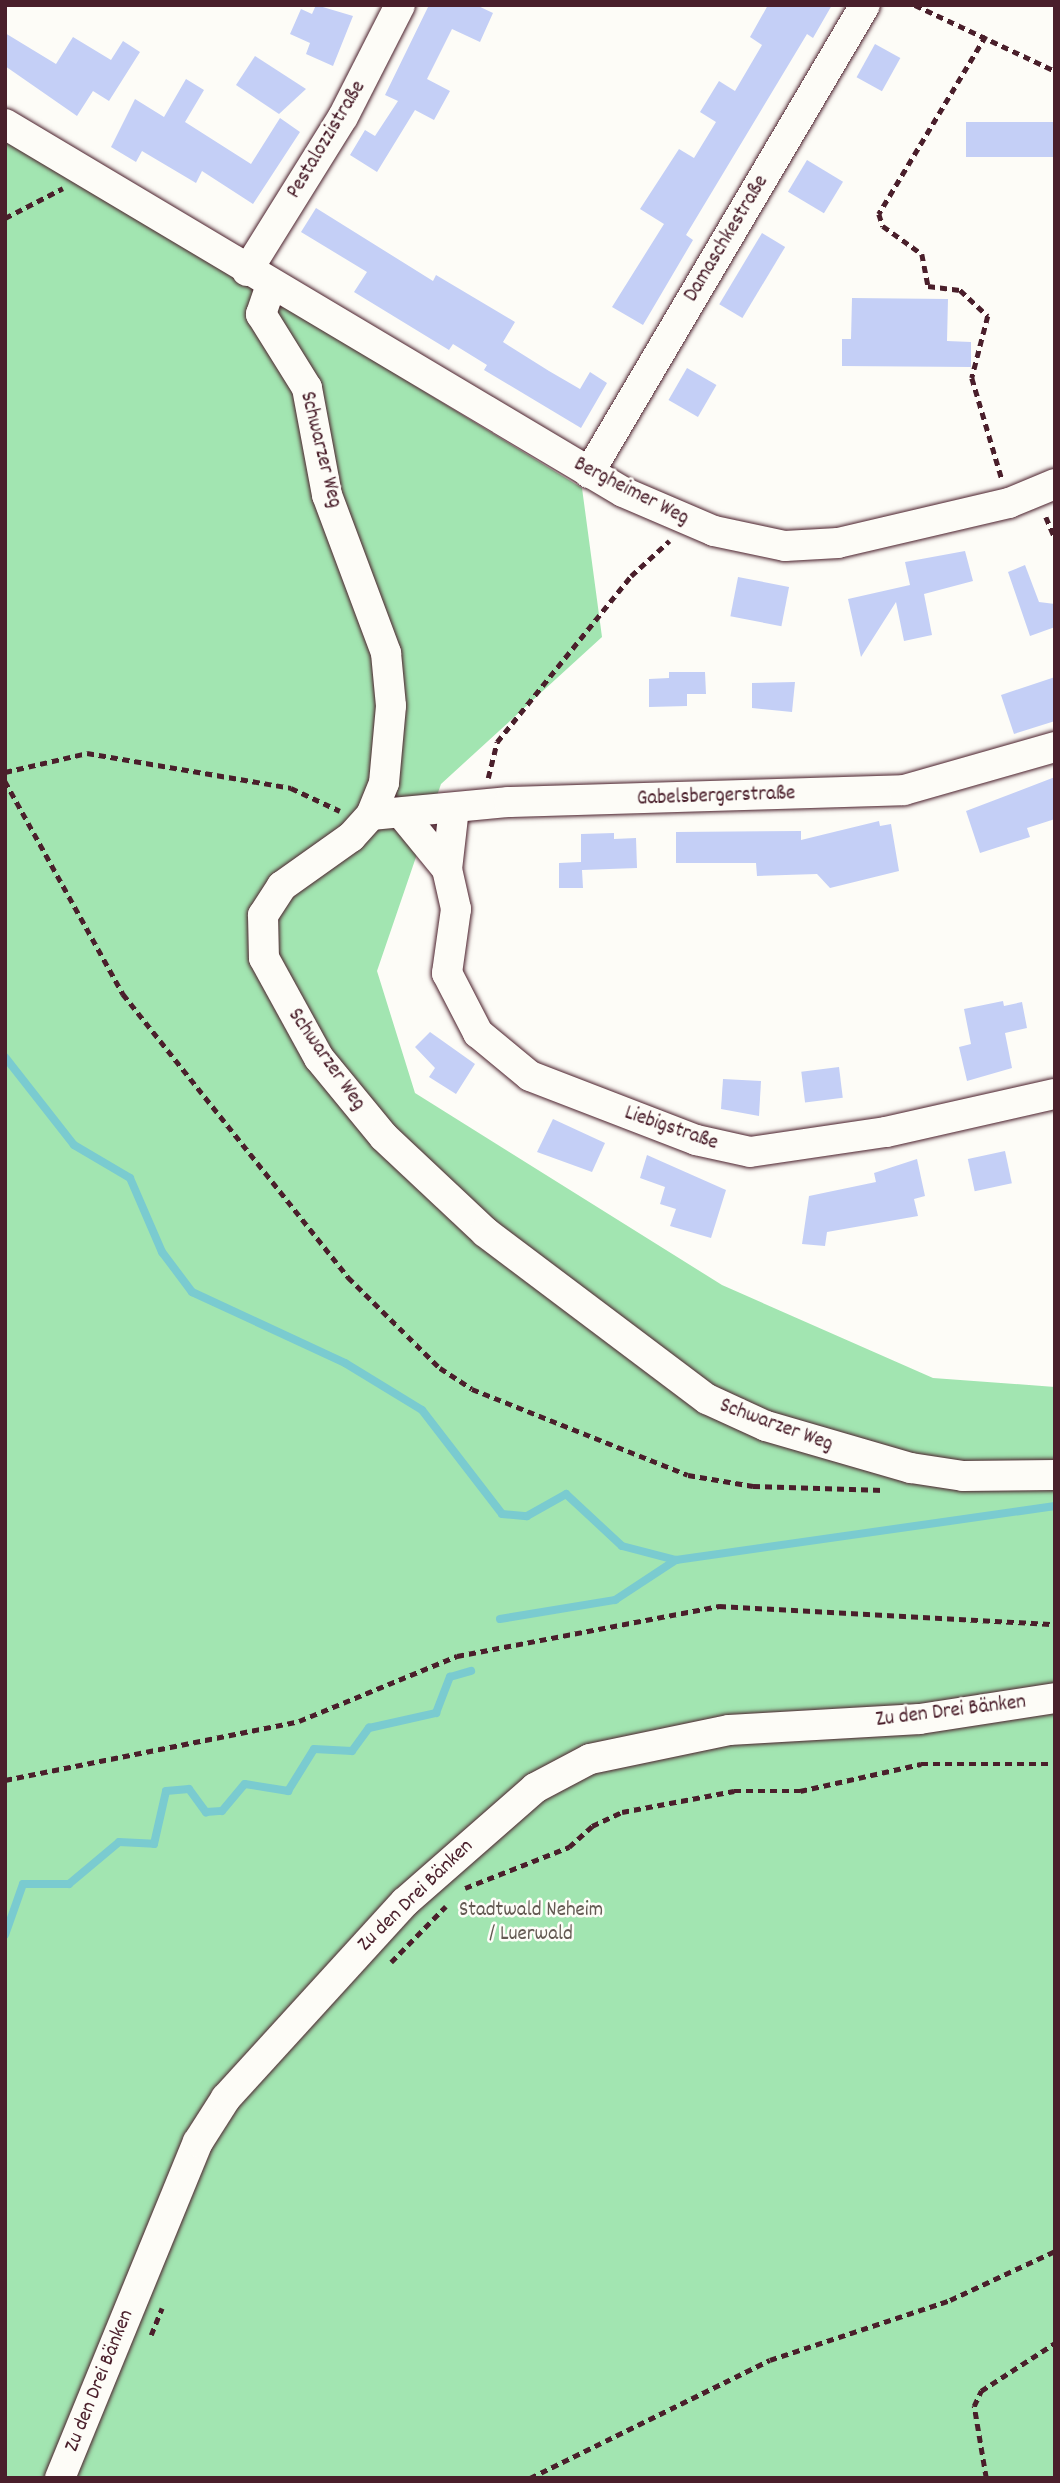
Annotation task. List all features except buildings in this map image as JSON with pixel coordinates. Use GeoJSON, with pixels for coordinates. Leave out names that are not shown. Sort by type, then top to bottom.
{"type":"FeatureCollection","features":[{"type":"Feature","properties":{"kind":"street","name":"Pestalozzistraße"},"geometry":{"type":"LineString","coordinates":[[259,278],[400,5]]}},
{"type":"Feature","properties":{"kind":"street","name":"Damaschkestraße"},"geometry":{"type":"LineString","coordinates":[[589,473],[866,5]]}},
{"type":"Feature","properties":{"kind":"street"},"geometry":{"type":"LineString","coordinates":[[5,124],[259,278]]}},
{"type":"Feature","properties":{"kind":"street","name":"Bergheimer Weg"},"geometry":{"type":"LineString","coordinates":[[259,278],[589,473],[689,522],[745,541],[804,547],[1009,503],[1055,484]]}},
{"type":"Feature","properties":{"kind":"street","name":"Schwarzer Weg"},"geometry":{"type":"LineString","coordinates":[[259,278],[261,314],[307,388],[327,495],[386,653],[391,742],[381,794],[368,819],[274,895],[263,915],[261,949],[288,1007],[342,1090],[440,1192],[573,1304],[726,1409],[911,1468],[963,1476],[1055,1475]]}},
{"type":"Feature","properties":{"kind":"street","name":"Gabelsbergerstraße"},"geometry":{"type":"LineString","coordinates":[[368,819],[454,808],[896,791],[1055,747]]}},
{"type":"Feature","properties":{"kind":"street","name":"Liebigstraße"},"geometry":{"type":"LineString","coordinates":[[454,808],[447,869],[456,909],[447,973],[464,1013],[493,1050],[530,1076],[696,1140],[769,1150],[1055,1094]]}},
{"type":"Feature","properties":{"kind":"street","name":"Liebigstraße"},"geometry":{"type":"LineString","coordinates":[[401,813],[447,869]]}},
{"type":"Feature","properties":{"kind":"street","name":"Zu den Drei Bänken"},"geometry":{"type":"LineString","coordinates":[[60,2478],[198,2142],[226,2098],[405,1902],[535,1788],[590,1759],[729,1730],[920,1719],[1055,1698]]}},
{"type":"Feature","properties":{"kind":"path"},"geometry":{"type":"LineString","coordinates":[[915,5],[986,36],[1055,71]]}},
{"type":"Feature","properties":{"kind":"path"},"geometry":{"type":"LineString","coordinates":[[986,36],[879,214],[883,226],[922,254],[929,286],[960,290],[988,316],[972,378],[1009,503]]}},
{"type":"Feature","properties":{"kind":"path"},"geometry":{"type":"LineString","coordinates":[[5,218],[38,197],[93,177]]}},
{"type":"Feature","properties":{"kind":"path"},"geometry":{"type":"LineString","coordinates":[[488,787],[497,742],[631,576],[689,522]]}},
{"type":"Feature","properties":{"kind":"path"},"geometry":{"type":"LineString","coordinates":[[5,772],[87,753],[291,788],[368,819]]}},
{"type":"Feature","properties":{"kind":"path"},"geometry":{"type":"LineString","coordinates":[[5,781],[122,995],[348,1277],[440,1368],[472,1389],[688,1475],[753,1486],[893,1490]]}},
{"type":"Feature","properties":{"kind":"path"},"geometry":{"type":"LineString","coordinates":[[5,1780],[299,1721],[457,1656],[719,1606],[1055,1625]]}},
{"type":"Feature","properties":{"kind":"path"},"geometry":{"type":"LineString","coordinates":[[386,1967],[463,1889],[569,1847],[592,1826],[622,1812],[734,1791],[800,1791],[921,1764],[1055,1764]]}},
{"type":"Feature","properties":{"kind":"path"},"geometry":{"type":"LineString","coordinates":[[530,2478],[770,2360],[950,2300],[1055,2251]]}},
{"type":"Feature","properties":{"kind":"path"},"geometry":{"type":"LineString","coordinates":[[145,2346],[166,2296]]}},
{"type":"Feature","properties":{"kind":"path"},"geometry":{"type":"LineString","coordinates":[[986,2478],[974,2406],[981,2391],[1055,2343]]}},
{"type":"Feature","properties":{"kind":"green space","name":"Stadtwald Neheim / Luerwald"},"geometry":{"type":"Polygon","coordinates":[[[5,135],[582,488],[602,637],[441,784],[377,971],[415,1093],[722,1285],[933,1378],[1055,1387],[1055,2478],[5,2478],[5,135]]]}},
{"type":"Feature","properties":{"kind":"waterway"},"geometry":{"type":"LineString","coordinates":[[5,1057],[74,1145],[130,1178],[162,1252],[192,1292],[345,1363],[422,1410],[502,1514],[527,1516],[566,1494],[622,1546],[676,1560],[1055,1506]]}},
{"type":"Feature","properties":{"kind":"waterway"},"geometry":{"type":"LineString","coordinates":[[500,1619],[615,1600],[676,1560]]}},
{"type":"Feature","properties":{"kind":"waterway"},"geometry":{"type":"LineString","coordinates":[[5,1935],[23,1884],[69,1884],[119,1842],[154,1844],[166,1791],[189,1789],[206,1812],[222,1811],[245,1784],[288,1791],[314,1749],[352,1751],[369,1728],[436,1713],[450,1677],[471,1671]]}}]}
